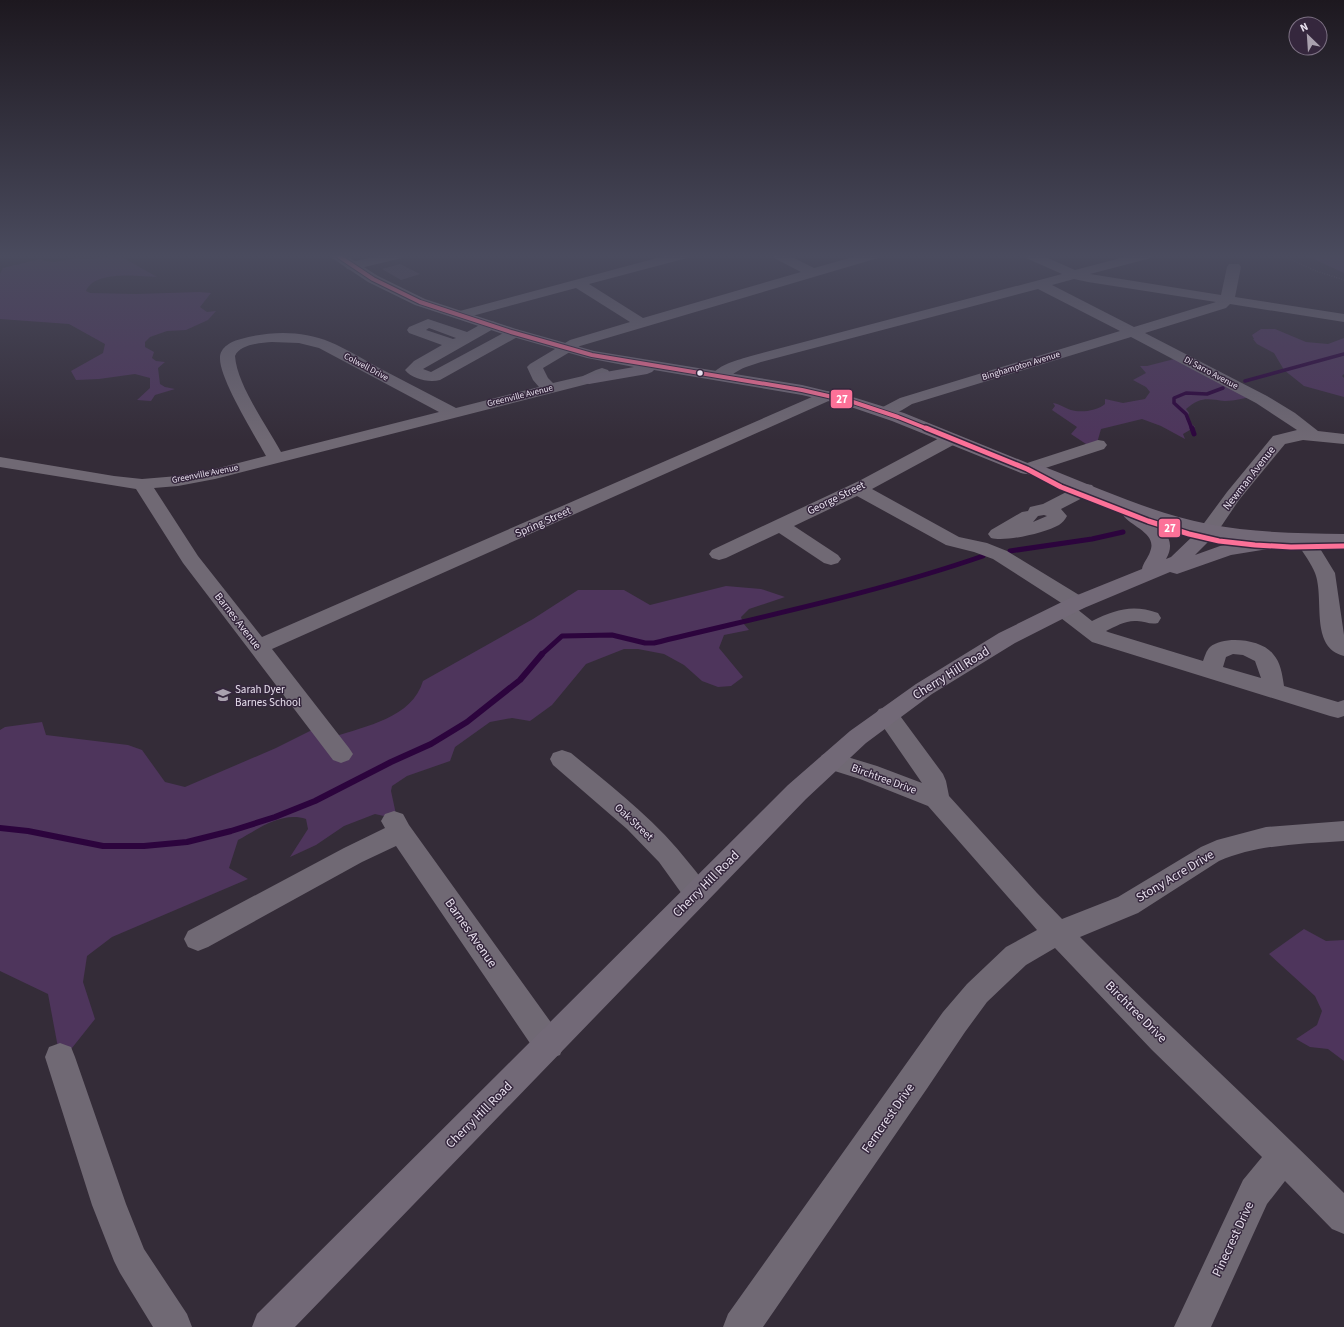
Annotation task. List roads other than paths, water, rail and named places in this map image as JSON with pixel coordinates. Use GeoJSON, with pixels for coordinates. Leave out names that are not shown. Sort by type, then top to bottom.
{"type":"FeatureCollection","features":[{"type":"Feature","properties":{"kind":"main road"},"geometry":{"type":"LineString","coordinates":[[466,317],[490,326],[592,355],[720,376],[827,396],[885,412],[1027,469],[1036,475],[1206,533],[1344,540]]}},
{"type":"Feature","properties":{"kind":"main road"},"geometry":{"type":"LineString","coordinates":[[592,355],[599,366],[596,376],[661,367]]}},
{"type":"Feature","properties":{"kind":"main road","name":"Greenville Avenue"},"geometry":{"type":"LineString","coordinates":[[596,376],[619,359]]}},
{"type":"Feature","properties":{"kind":"main road"},"geometry":{"type":"LineString","coordinates":[[1083,491],[1132,515],[1150,528],[1161,542],[1161,548],[1152,565],[1151,572]]}},
{"type":"Feature","properties":{"kind":"main road"},"geometry":{"type":"LineString","coordinates":[[1132,515],[1261,545]]}},
{"type":"Feature","properties":{"kind":"main road","name":"Cherry Hill Road"},"geometry":{"type":"LineString","coordinates":[[270,1327],[549,1045],[652,937],[797,792],[831,761],[887,715],[924,689],[1007,638],[1071,606],[1178,560],[1206,533]]}},
{"type":"Feature","properties":{"kind":"main road"},"geometry":{"type":"LineString","coordinates":[[1108,590],[1131,586],[1227,550],[1261,545],[1344,546]]}},
{"type":"Feature","properties":{"kind":"street"},"geometry":{"type":"LineString","coordinates":[[632,317],[641,323]]}},
{"type":"Feature","properties":{"kind":"street"},"geometry":{"type":"LineString","coordinates":[[549,389],[541,380],[534,367],[575,343],[662,317]]}},
{"type":"Feature","properties":{"kind":"street"},"geometry":{"type":"LineString","coordinates":[[720,376],[739,364],[915,317]]}},
{"type":"Feature","properties":{"kind":"street","name":"Di Sarro Avenue"},"geometry":{"type":"LineString","coordinates":[[1102,317],[1238,387],[1288,416],[1314,436]]}},
{"type":"Feature","properties":{"kind":"street","name":"Binghampton Avenue"},"geometry":{"type":"LineString","coordinates":[[885,412],[906,400],[1184,317]]}},
{"type":"Feature","properties":{"kind":"street"},"geometry":{"type":"LineString","coordinates":[[454,345],[414,330],[428,323],[469,337]]}},
{"type":"Feature","properties":{"kind":"street"},"geometry":{"type":"LineString","coordinates":[[490,326],[418,364],[413,370],[429,377],[434,377],[519,334]]}},
{"type":"Feature","properties":{"kind":"street"},"geometry":{"type":"LineString","coordinates":[[417,394],[519,334]]}},
{"type":"Feature","properties":{"kind":"street","name":"Colwell Drive"},"geometry":{"type":"LineString","coordinates":[[276,458],[226,363],[227,354],[240,344],[271,338],[294,338],[315,342],[324,345],[453,413]]}},
{"type":"Feature","properties":{"kind":"street","name":"Greenville Avenue"},"geometry":{"type":"LineString","coordinates":[[0,462],[114,481],[142,484],[178,481],[215,474],[596,376]]}},
{"type":"Feature","properties":{"kind":"street","name":"Spring Street"},"geometry":{"type":"LineString","coordinates":[[258,647],[827,396]]}},
{"type":"Feature","properties":{"kind":"street","name":"Newman Avenue"},"geometry":{"type":"LineString","coordinates":[[1206,533],[1233,496],[1279,440],[1287,436],[1314,436],[1344,439]]}},
{"type":"Feature","properties":{"kind":"street","name":"George Street"},"geometry":{"type":"LineString","coordinates":[[718,554],[857,488],[923,455],[951,438]]}},
{"type":"Feature","properties":{"kind":"street"},"geometry":{"type":"LineString","coordinates":[[1027,469],[1098,445]]}},
{"type":"Feature","properties":{"kind":"street","name":"Barnes Avenue"},"geometry":{"type":"LineString","coordinates":[[142,484],[190,559],[341,754]]}},
{"type":"Feature","properties":{"kind":"street"},"geometry":{"type":"LineString","coordinates":[[857,488],[953,541],[1000,555],[1071,606],[1091,630],[1100,637],[1338,710],[1344,708]]}},
{"type":"Feature","properties":{"kind":"street"},"geometry":{"type":"LineString","coordinates":[[967,545],[998,534],[1038,512],[1083,491]]}},
{"type":"Feature","properties":{"kind":"street"},"geometry":{"type":"LineString","coordinates":[[998,534],[1040,526],[1056,519],[1058,516],[1054,512],[1038,512]]}},
{"type":"Feature","properties":{"kind":"street"},"geometry":{"type":"LineString","coordinates":[[779,525],[830,559]]}},
{"type":"Feature","properties":{"kind":"street"},"geometry":{"type":"LineString","coordinates":[[1309,546],[1324,573],[1334,640],[1344,649]]}},
{"type":"Feature","properties":{"kind":"street"},"geometry":{"type":"LineString","coordinates":[[1091,630],[1124,614],[1135,613],[1151,618]]}},
{"type":"Feature","properties":{"kind":"street"},"geometry":{"type":"LineString","coordinates":[[1210,671],[1217,653],[1227,647],[1242,647],[1266,658],[1270,668],[1274,691]]}},
{"type":"Feature","properties":{"kind":"street","name":"Birchtree Drive"},"geometry":{"type":"LineString","coordinates":[[887,715],[934,781],[937,799]]}},
{"type":"Feature","properties":{"kind":"street","name":"Oak Street"},"geometry":{"type":"LineString","coordinates":[[562,759],[636,822],[668,855],[697,893]]}},
{"type":"Feature","properties":{"kind":"street","name":"Birchtree Drive"},"geometry":{"type":"LineString","coordinates":[[831,761],[868,772],[937,799],[1027,901],[1059,932],[1090,966],[1344,1217]]}},
{"type":"Feature","properties":{"kind":"street","name":"Barnes Avenue"},"geometry":{"type":"LineString","coordinates":[[198,939],[353,854],[397,826],[549,1045]]}},
{"type":"Feature","properties":{"kind":"street","name":"Stony Acre Drive"},"geometry":{"type":"LineString","coordinates":[[1059,932],[1084,924],[1128,905],[1210,854],[1226,847],[1266,837],[1344,831]]}},
{"type":"Feature","properties":{"kind":"street","name":"Ferncrest Drive"},"geometry":{"type":"LineString","coordinates":[[741,1327],[915,1080],[954,1022],[977,993],[1016,956],[1059,932]]}},
{"type":"Feature","properties":{"kind":"street"},"geometry":{"type":"LineString","coordinates":[[60,1057],[109,1206],[132,1260],[174,1327]]}},
{"type":"Feature","properties":{"kind":"street","name":"Pinecrest Drive"},"geometry":{"type":"LineString","coordinates":[[1192,1327],[1255,1192],[1267,1176],[1285,1158]]}},
{"type":"Feature","properties":{"kind":"waterway"},"geometry":{"type":"LineString","coordinates":[[1245,381],[1344,354]]}},
{"type":"Feature","properties":{"kind":"waterway"},"geometry":{"type":"LineString","coordinates":[[1192,429],[1186,414],[1174,403],[1174,398],[1186,393],[1207,394],[1223,388]]}},
{"type":"Feature","properties":{"kind":"waterway"},"geometry":{"type":"LineString","coordinates":[[1192,428],[1194,434]]}},
{"type":"Feature","properties":{"kind":"waterway"},"geometry":{"type":"LineString","coordinates":[[1010,551],[1092,539],[1123,532]]}},
{"type":"Feature","properties":{"kind":"waterway"},"geometry":{"type":"LineString","coordinates":[[542,654],[562,636],[612,635],[645,643],[654,643],[861,593],[983,556]]}},
{"type":"Feature","properties":{"kind":"waterway"},"geometry":{"type":"LineString","coordinates":[[0,828],[28,831],[103,846],[144,846],[187,842],[231,831],[275,817],[315,801],[391,762],[431,744],[467,722],[520,680],[542,654]]}},
{"type":"Feature","properties":{"kind":"place","name":"Sarah Dyer Barnes School"},"geometry":{"type":"Point","coordinates":[223,695]}}]}
